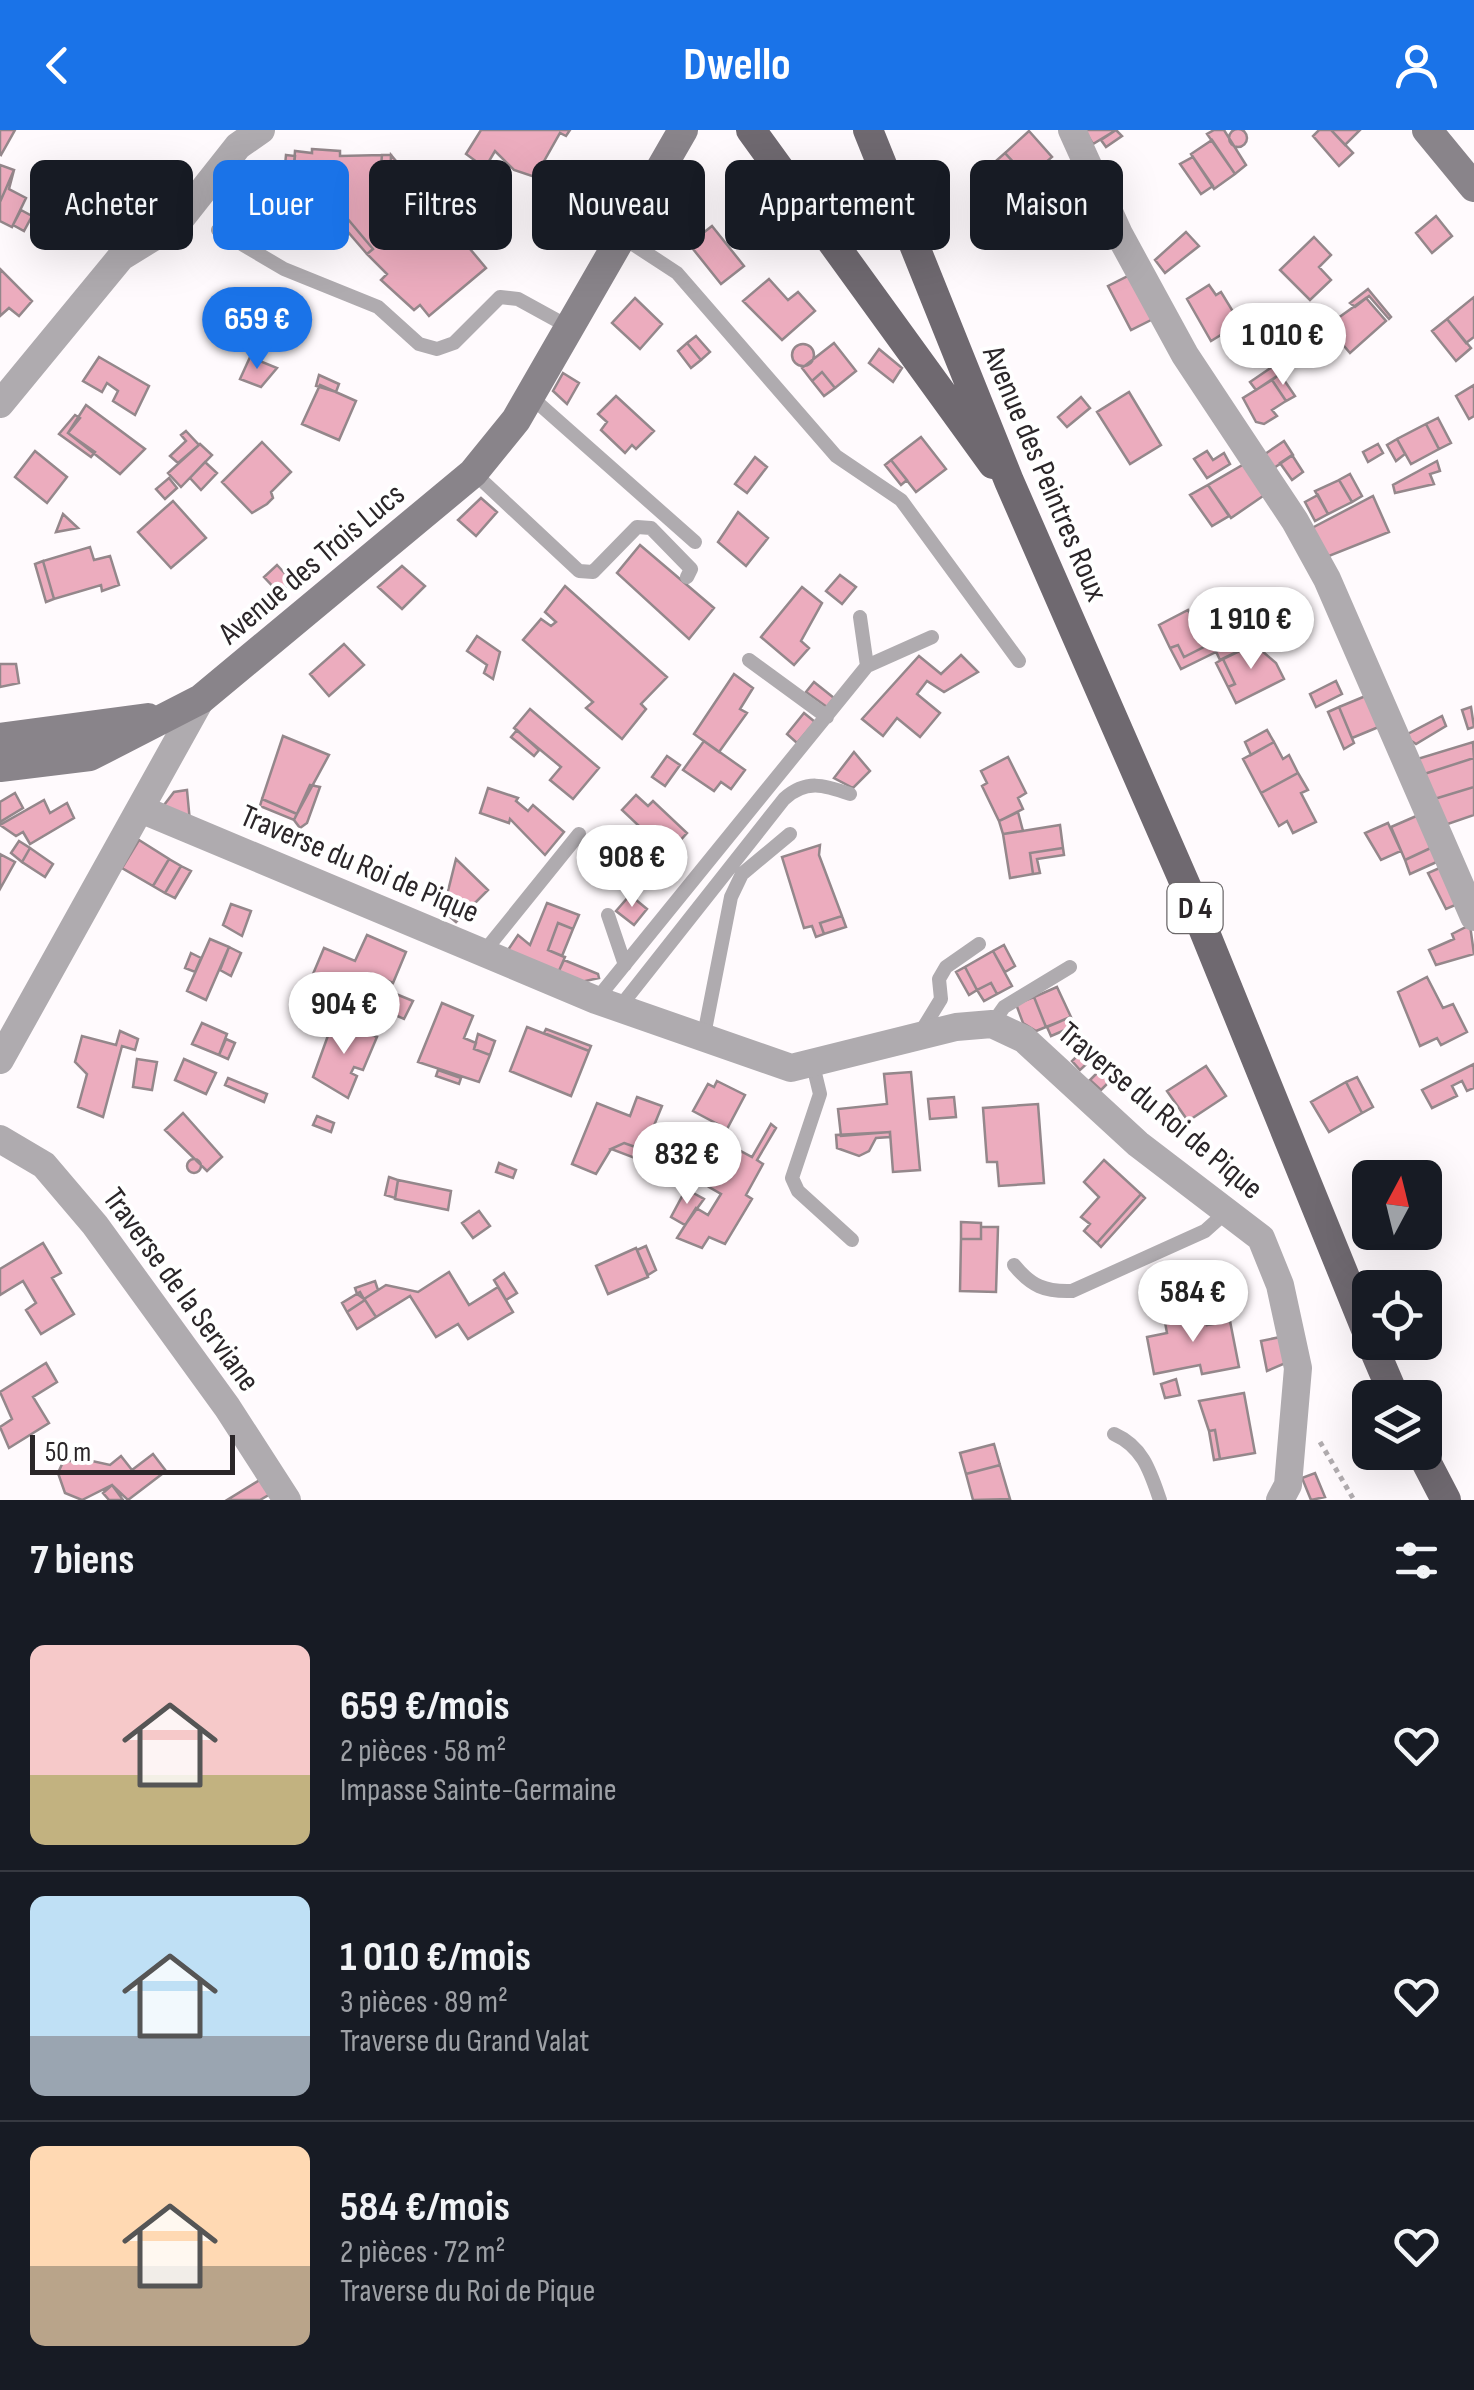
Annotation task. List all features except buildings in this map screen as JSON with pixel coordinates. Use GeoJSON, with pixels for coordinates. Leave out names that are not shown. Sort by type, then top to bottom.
{"type":"FeatureCollection","features":[{"type":"Feature","properties":{"kind":"main road","name":"Avenue des Trois Lucs"},"geometry":{"type":"LineString","coordinates":[[666,160],[683,130]]}},
{"type":"Feature","properties":{"kind":"main road"},"geometry":{"type":"LineString","coordinates":[[751,130],[974,444],[1009,481]]}},
{"type":"Feature","properties":{"kind":"main road","name":"Avenue des Peintres Roux"},"geometry":{"type":"LineString","coordinates":[[868,130],[1009,481],[1186,886],[1352,1294]]}},
{"type":"Feature","properties":{"kind":"main road"},"geometry":{"type":"LineString","coordinates":[[1426,130],[1474,187]]}},
{"type":"Feature","properties":{"kind":"main road","name":"Avenue des Trois Lucs"},"geometry":{"type":"LineString","coordinates":[[201,699],[473,472],[530,396],[614,250]]}},
{"type":"Feature","properties":{"kind":"main road"},"geometry":{"type":"LineString","coordinates":[[0,767],[90,756],[201,699]]}},
{"type":"Feature","properties":{"kind":"main road"},"geometry":{"type":"LineString","coordinates":[[0,738],[166,715]]}},
{"type":"Feature","properties":{"kind":"main road"},"geometry":{"type":"LineString","coordinates":[[1426,1470],[1436,1500]]}},
{"type":"Feature","properties":{"kind":"main road"},"geometry":{"type":"LineString","coordinates":[[1430,1470],[1446,1500]]}},
{"type":"Feature","properties":{"kind":"street"},"geometry":{"type":"LineString","coordinates":[[0,404],[120,257],[178,222],[238,146],[261,130]]}},
{"type":"Feature","properties":{"kind":"street"},"geometry":{"type":"LineString","coordinates":[[1072,130],[1119,234],[1185,355],[1295,521],[1327,579],[1471,902]]}},
{"type":"Feature","properties":{"kind":"street","name":"Avenue des Trois Lucs"},"geometry":{"type":"LineString","coordinates":[[0,1060],[143,810],[201,699]]}},
{"type":"Feature","properties":{"kind":"street","name":"Traverse du Roi de Pique"},"geometry":{"type":"LineString","coordinates":[[143,810],[608,1004],[704,1034],[791,1068],[918,1036],[992,1024],[1044,1053],[1138,1144],[1224,1214],[1261,1238],[1280,1285],[1298,1368],[1288,1486],[1280,1500]]}},
{"type":"Feature","properties":{"kind":"street","name":"Traverse de la Serviane"},"geometry":{"type":"LineString","coordinates":[[0,1139],[44,1164],[94,1226],[227,1407],[288,1500]]}},
{"type":"Feature","properties":{"kind":"lane"},"geometry":{"type":"LineString","coordinates":[[253,250],[284,268],[378,307],[419,344],[436,348],[454,343],[500,298],[518,299],[570,327]]}},
{"type":"Feature","properties":{"kind":"lane"},"geometry":{"type":"LineString","coordinates":[[642,250],[677,273],[836,456],[901,500],[1019,660]]}},
{"type":"Feature","properties":{"kind":"lane"},"geometry":{"type":"LineString","coordinates":[[530,396],[696,542]]}},
{"type":"Feature","properties":{"kind":"lane"},"geometry":{"type":"LineString","coordinates":[[473,472],[580,571],[594,572],[636,527],[651,528],[691,569],[688,578]]}},
{"type":"Feature","properties":{"kind":"lane"},"geometry":{"type":"LineString","coordinates":[[860,616],[867,666]]}},
{"type":"Feature","properties":{"kind":"lane"},"geometry":{"type":"LineString","coordinates":[[608,1004],[625,965],[867,666],[932,638]]}},
{"type":"Feature","properties":{"kind":"lane"},"geometry":{"type":"LineString","coordinates":[[750,660],[827,718]]}},
{"type":"Feature","properties":{"kind":"lane"},"geometry":{"type":"LineString","coordinates":[[608,1004],[784,798],[798,786],[812,784],[850,794]]}},
{"type":"Feature","properties":{"kind":"lane"},"geometry":{"type":"LineString","coordinates":[[483,953],[579,834]]}},
{"type":"Feature","properties":{"kind":"lane"},"geometry":{"type":"LineString","coordinates":[[704,1034],[731,897],[742,874],[790,834]]}},
{"type":"Feature","properties":{"kind":"lane"},"geometry":{"type":"LineString","coordinates":[[608,915],[625,965]]}},
{"type":"Feature","properties":{"kind":"lane"},"geometry":{"type":"LineString","coordinates":[[918,1036],[941,999],[939,979],[946,967],[979,944]]}},
{"type":"Feature","properties":{"kind":"lane"},"geometry":{"type":"LineString","coordinates":[[992,1024],[1004,1007],[1070,967]]}},
{"type":"Feature","properties":{"kind":"lane"},"geometry":{"type":"LineString","coordinates":[[812,1060],[820,1094],[792,1178],[798,1192],[852,1240]]}},
{"type":"Feature","properties":{"kind":"lane"},"geometry":{"type":"LineString","coordinates":[[1014,1265],[1030,1284],[1072,1291],[1206,1231],[1224,1214]]}},
{"type":"Feature","properties":{"kind":"lane"},"geometry":{"type":"LineString","coordinates":[[1114,1434],[1133,1442],[1148,1466],[1160,1500]]}},
{"type":"Feature","properties":{"kind":"path"},"geometry":{"type":"LineString","coordinates":[[1319,1440],[1354,1500]]}}]}
